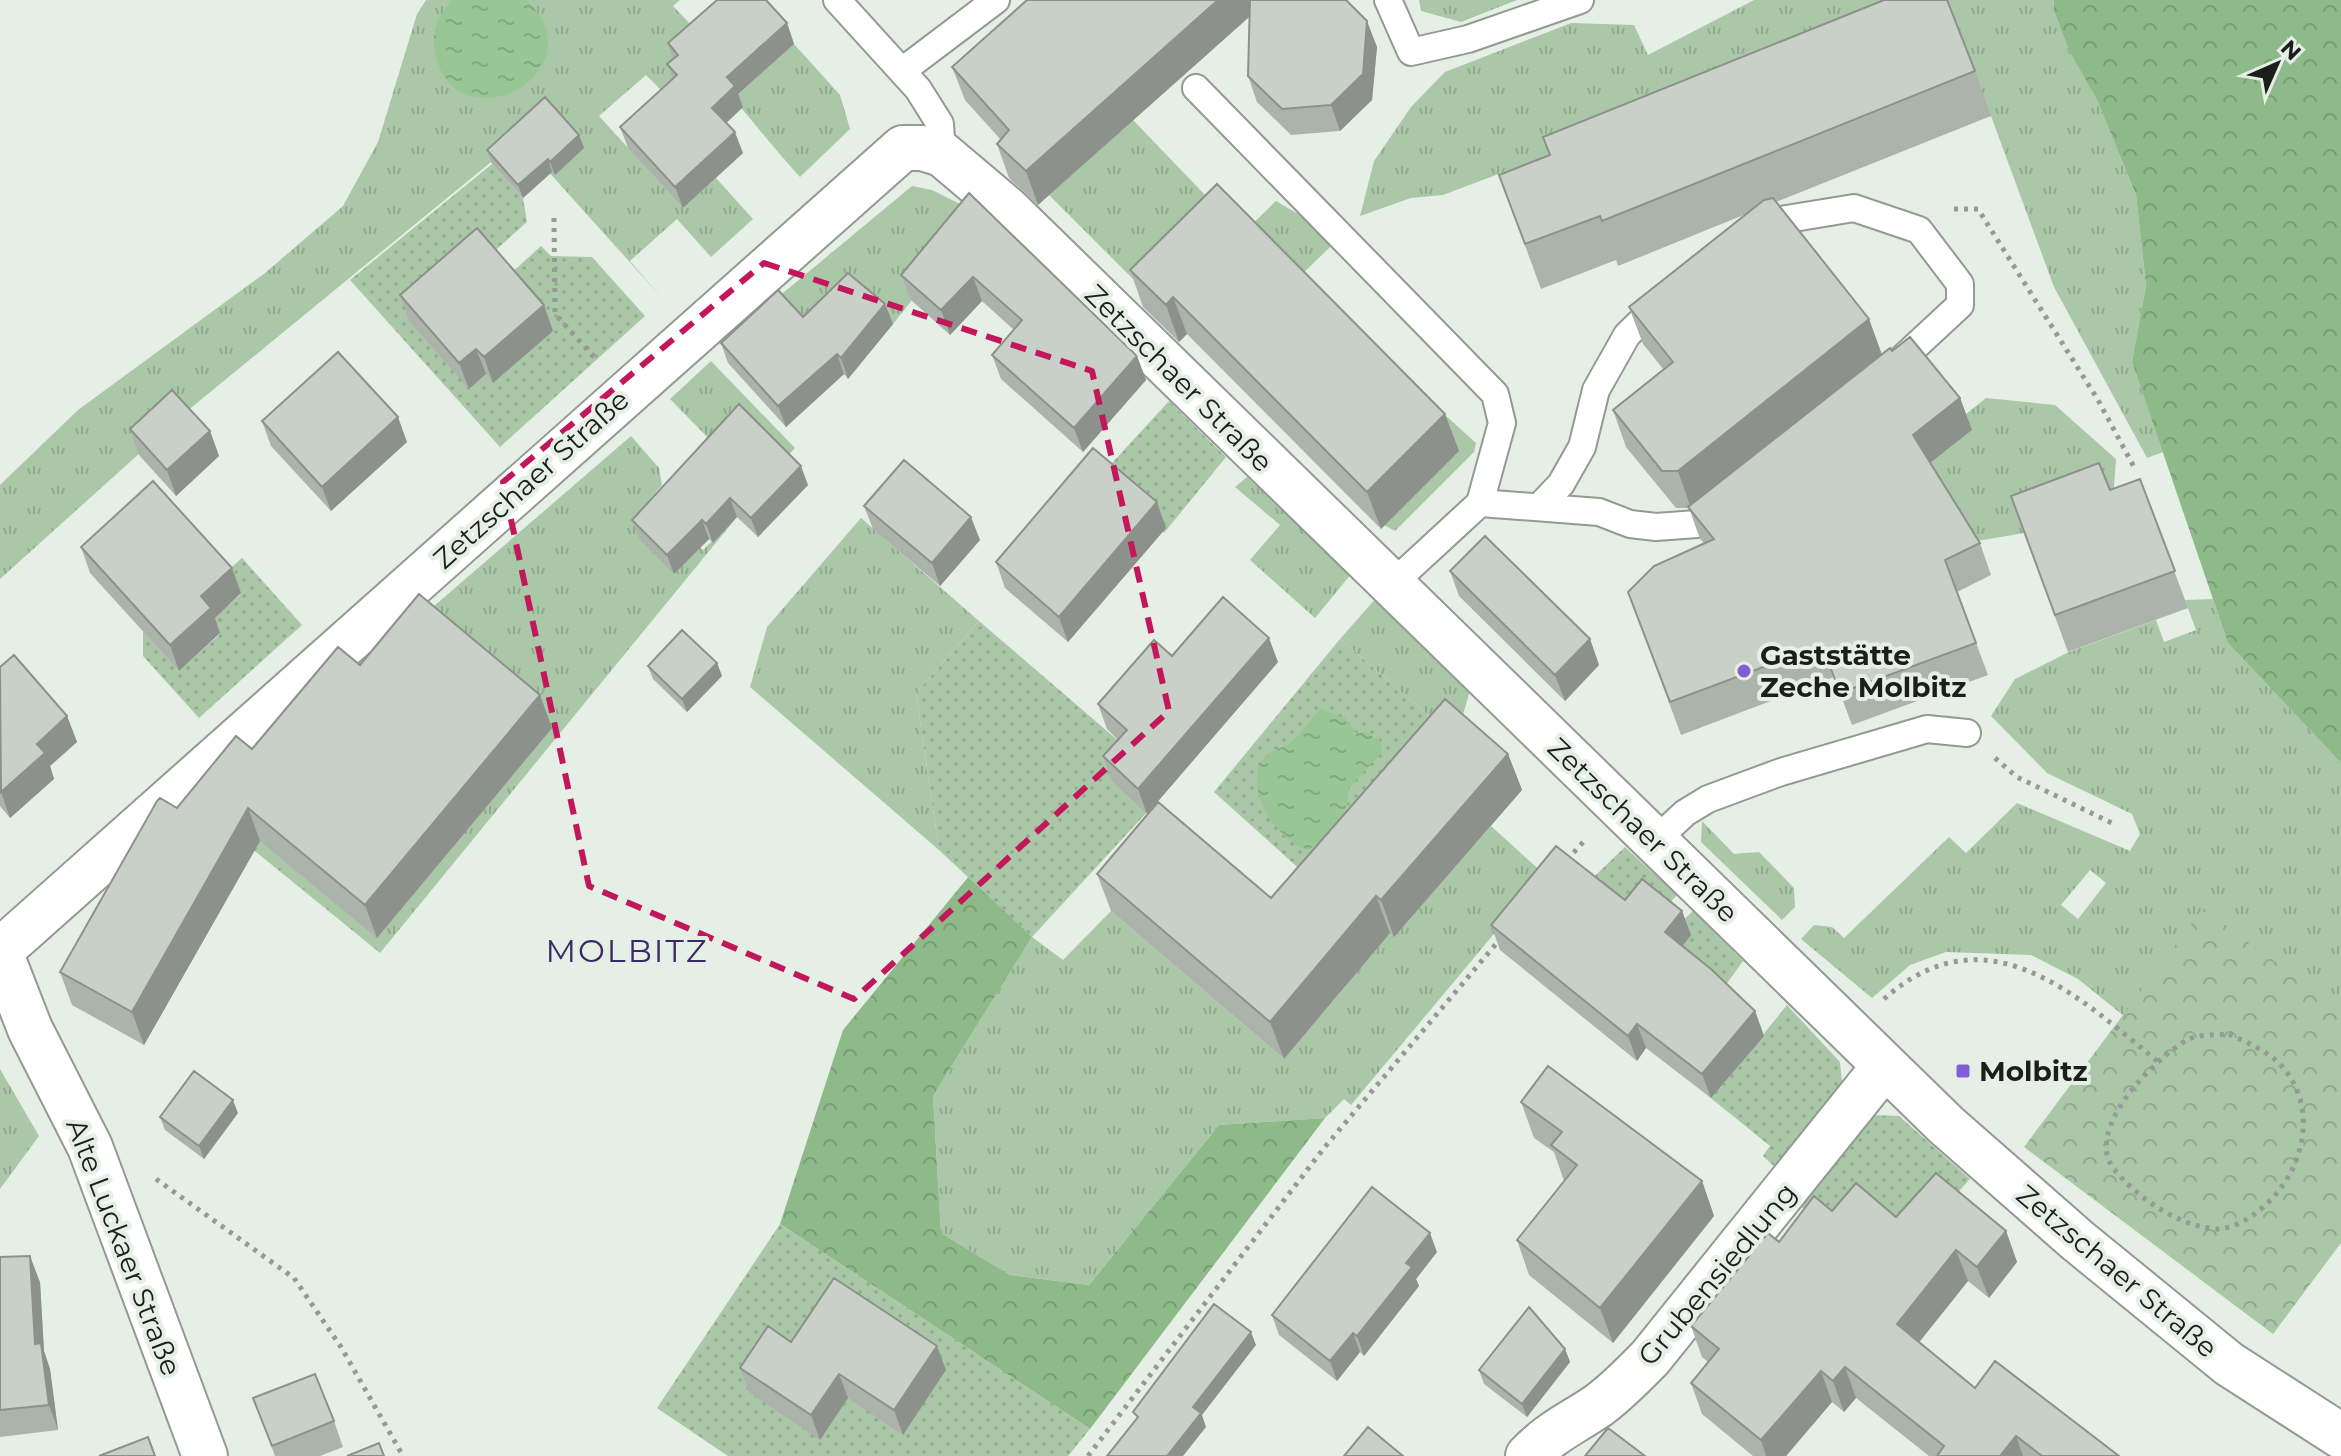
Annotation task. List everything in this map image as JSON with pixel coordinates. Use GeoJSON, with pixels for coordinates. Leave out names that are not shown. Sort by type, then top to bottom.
{"type":"FeatureCollection","features":[{"type":"Feature","properties":{"kind":"street","name":"Zetzschaer Straße"},"geometry":{"type":"LineString","coordinates":[[0,951],[903,148],[922,148],[942,154],[1007,209],[1390,586],[1619,803],[1883,1068],[2027,1197],[2217,1354],[2341,1436]]}},
{"type":"Feature","properties":{"kind":"street","name":"Alte Luckaer Straße"},"geometry":{"type":"LineString","coordinates":[[0,951],[30,1029],[90,1147],[205,1456]]}},
{"type":"Feature","properties":{"kind":"street","name":"Grubensiedlung"},"geometry":{"type":"LineString","coordinates":[[1528,1456],[1570,1420],[1597,1406],[1650,1358],[1883,1068]]}},
{"type":"Feature","properties":{"kind":"lane"},"geometry":{"type":"LineString","coordinates":[[902,71],[996,0]]}},
{"type":"Feature","properties":{"kind":"lane"},"geometry":{"type":"LineString","coordinates":[[1388,0],[1411,52],[1468,39],[1580,0]]}},
{"type":"Feature","properties":{"kind":"lane"},"geometry":{"type":"LineString","coordinates":[[842,2],[902,71],[940,124],[942,154]]}},
{"type":"Feature","properties":{"kind":"lane"},"geometry":{"type":"LineString","coordinates":[[1196,88],[1495,394],[1502,423],[1480,503],[1390,586]]}},
{"type":"Feature","properties":{"kind":"lane"},"geometry":{"type":"LineString","coordinates":[[1741,237],[1769,222],[1854,208],[1919,230],[1960,284],[1960,305],[1917,348],[1868,388]]}},
{"type":"Feature","properties":{"kind":"lane"},"geometry":{"type":"LineString","coordinates":[[1539,507],[1561,484],[1582,447],[1596,390],[1627,335],[1681,283]]}},
{"type":"Feature","properties":{"kind":"lane"},"geometry":{"type":"LineString","coordinates":[[1480,503],[1599,512],[1630,524],[1697,524],[1746,486]]}},
{"type":"Feature","properties":{"kind":"lane"},"geometry":{"type":"LineString","coordinates":[[1656,840],[1685,813],[1708,799],[1781,772],[1927,729],[1967,733]]}},
{"type":"Feature","properties":{"kind":"path"},"geometry":{"type":"LineString","coordinates":[[1919,230],[1956,208],[1978,209],[2098,400],[2134,467]]}},
{"type":"Feature","properties":{"kind":"path"},"geometry":{"type":"LineString","coordinates":[[554,218],[555,314],[628,394]]}},
{"type":"Feature","properties":{"kind":"path"},"geometry":{"type":"LineString","coordinates":[[1967,733],[2017,777],[2114,824]]}},
{"type":"Feature","properties":{"kind":"path"},"geometry":{"type":"LineString","coordinates":[[1557,871],[1619,803]]}},
{"type":"Feature","properties":{"kind":"path"},"geometry":{"type":"LineString","coordinates":[[1088,1456],[1324,1148],[1506,932]]}},
{"type":"Feature","properties":{"kind":"path"},"geometry":{"type":"LineString","coordinates":[[1850,1034],[1902,984],[1936,966],[1967,959],[1995,959],[2038,973],[2077,998],[2157,1061]]}},
{"type":"Feature","properties":{"kind":"path"},"geometry":{"type":"LineString","coordinates":[[2229,1034],[2264,1051],[2284,1069],[2301,1097],[2304,1125],[2299,1155],[2290,1178],[2270,1203],[2245,1221],[2218,1229],[2159,1209],[2125,1182],[2111,1165],[2104,1144],[2108,1127],[2157,1061],[2190,1038],[2229,1034]]}},
{"type":"Feature","properties":{"kind":"path"},"geometry":{"type":"LineString","coordinates":[[90,1147],[159,1181],[294,1278],[341,1347],[403,1456]]}},
{"type":"Feature","properties":{"kind":"highlighted area"},"geometry":{"type":"Polygon","coordinates":[[[764,263],[1092,371],[1169,711],[854,999],[589,886],[503,482],[764,263]]]}},
{"type":"Feature","properties":{"kind":"green space"},"geometry":{"type":"Polygon","coordinates":[[[426,0],[680,0],[673,6],[694,28],[794,44],[840,95],[850,129],[800,177],[701,62],[664,93],[646,75],[599,116],[683,208],[716,178],[753,219],[711,257],[677,219],[630,261],[663,299],[519,139],[181,416],[0,579],[0,485],[78,410],[265,273],[343,206],[378,142],[417,14],[426,0]]]}},
{"type":"Feature","properties":{"kind":"green space"},"geometry":{"type":"Polygon","coordinates":[[[1419,0],[1517,0],[1461,22],[1421,11],[1419,0]]]}},
{"type":"Feature","properties":{"kind":"green space"},"geometry":{"type":"Polygon","coordinates":[[[1754,0],[2054,0],[2054,11],[2069,51],[2097,100],[2136,195],[2146,285],[2132,362],[2163,452],[2147,458],[2054,287],[1991,116],[1523,216],[1504,172],[1443,195],[1411,198],[1360,216],[1374,161],[1411,107],[1445,72],[1571,23],[1634,25],[1648,55],[1754,0]]]}},
{"type":"Feature","properties":{"kind":"green space"},"geometry":{"type":"Polygon","coordinates":[[[2054,0],[2341,0],[2341,763],[2228,643],[2132,362],[2146,285],[2136,195],[2097,100],[2069,51],[2054,11],[2054,0]]]}},
{"type":"Feature","properties":{"kind":"green space"},"geometry":{"type":"Polygon","coordinates":[[[1133,120],[1230,221],[1152,298],[1049,195],[1133,120]]]}},
{"type":"Feature","properties":{"kind":"green space"},"geometry":{"type":"Polygon","coordinates":[[[492,164],[523,198],[527,222],[489,256],[469,388],[486,374],[493,382],[507,277],[541,246],[551,256],[592,257],[645,316],[500,447],[350,280],[492,164]]]}},
{"type":"Feature","properties":{"kind":"green space"},"geometry":{"type":"Polygon","coordinates":[[[912,186],[932,190],[980,214],[893,324],[821,349],[777,298],[912,186]]]}},
{"type":"Feature","properties":{"kind":"green space"},"geometry":{"type":"Polygon","coordinates":[[[1276,201],[1317,225],[1331,246],[1293,283],[1243,233],[1276,201]]]}},
{"type":"Feature","properties":{"kind":"green space"},"geometry":{"type":"Polygon","coordinates":[[[711,361],[795,448],[783,461],[720,450],[670,399],[711,361]]]}},
{"type":"Feature","properties":{"kind":"green space"},"geometry":{"type":"Polygon","coordinates":[[[1986,398],[2055,405],[2116,459],[2113,500],[2024,533],[1971,542],[1925,467],[1971,431],[1961,418],[1986,398]]]}},
{"type":"Feature","properties":{"kind":"green space"},"geometry":{"type":"Polygon","coordinates":[[[1169,401],[1226,457],[1164,533],[1148,512],[1102,474],[1169,401]]]}},
{"type":"Feature","properties":{"kind":"green space"},"geometry":{"type":"Polygon","coordinates":[[[1445,415],[1476,443],[1474,452],[1395,531],[1384,525],[1458,451],[1445,415]]]}},
{"type":"Feature","properties":{"kind":"green space"},"geometry":{"type":"Polygon","coordinates":[[[631,436],[659,468],[662,485],[650,499],[703,550],[737,517],[380,953],[201,807],[631,436]]]}},
{"type":"Feature","properties":{"kind":"green space"},"geometry":{"type":"Polygon","coordinates":[[[1247,477],[1352,573],[1315,618],[1250,560],[1280,525],[1235,487],[1247,477]]]}},
{"type":"Feature","properties":{"kind":"green space"},"geometry":{"type":"Polygon","coordinates":[[[861,518],[979,621],[916,693],[939,850],[750,687],[767,627],[861,518]]]}},
{"type":"Feature","properties":{"kind":"green space"},"geometry":{"type":"Polygon","coordinates":[[[242,558],[302,625],[199,718],[143,656],[143,631],[179,671],[220,634],[210,622],[241,594],[224,574],[242,558]]]}},
{"type":"Feature","properties":{"kind":"green space"},"geometry":{"type":"Polygon","coordinates":[[[1377,597],[1471,687],[1456,739],[1340,639],[1377,597]]]}},
{"type":"Feature","properties":{"kind":"green space"},"geometry":{"type":"Polygon","coordinates":[[[2213,599],[2228,643],[2341,763],[2341,1053],[2155,1041],[2078,979],[2031,955],[1946,952],[1910,965],[1872,998],[1801,939],[1814,925],[1832,927],[1844,938],[1949,837],[1966,853],[2017,803],[2130,851],[2140,834],[2132,814],[2047,773],[1991,716],[2015,679],[2069,652],[2156,620],[2164,642],[2196,630],[2185,600],[2213,599]],[[2090,870],[2061,905],[2078,919],[2106,883],[2090,870]]]}},
{"type":"Feature","properties":{"kind":"green space"},"geometry":{"type":"Polygon","coordinates":[[[979,621],[1171,786],[1032,937],[939,850],[916,693],[979,621]]]}},
{"type":"Feature","properties":{"kind":"green space"},"geometry":{"type":"Polygon","coordinates":[[[1340,639],[1456,739],[1324,891],[1214,792],[1340,639]]]}},
{"type":"Feature","properties":{"kind":"green space"},"geometry":{"type":"Polygon","coordinates":[[[1702,821],[1734,854],[1759,852],[1794,888],[1795,907],[1782,920],[1701,842],[1702,821]]]}},
{"type":"Feature","properties":{"kind":"green space"},"geometry":{"type":"Polygon","coordinates":[[[1491,826],[1544,874],[1351,1105],[1344,1099],[1325,1118],[1219,1125],[1089,1285],[1010,1275],[941,1233],[933,1096],[1032,937],[1063,960],[1111,911],[1284,1059],[1344,988],[1386,930],[1394,936],[1491,826]]]}},
{"type":"Feature","properties":{"kind":"green space"},"geometry":{"type":"Polygon","coordinates":[[[1625,847],[1677,895],[1661,912],[1575,895],[1625,847]]]}},
{"type":"Feature","properties":{"kind":"green space"},"geometry":{"type":"Polygon","coordinates":[[[969,876],[1032,937],[933,1096],[941,1233],[1010,1275],[1089,1285],[1219,1125],[1325,1118],[1090,1429],[780,1224],[843,1030],[969,876]]]}},
{"type":"Feature","properties":{"kind":"green space"},"geometry":{"type":"Polygon","coordinates":[[[2203,908],[2341,1011],[2341,1243],[2273,1334],[2024,1147],[2203,908]]]}},
{"type":"Feature","properties":{"kind":"green space"},"geometry":{"type":"Polygon","coordinates":[[[1693,911],[1743,961],[1720,993],[1674,957],[1678,925],[1693,911]]]}},
{"type":"Feature","properties":{"kind":"green space"},"geometry":{"type":"Polygon","coordinates":[[[1787,1005],[1840,1062],[1843,1092],[1779,1171],[1763,1156],[1770,1146],[1707,1095],[1715,1085],[1720,1088],[1787,1005]]]}},
{"type":"Feature","properties":{"kind":"green space"},"geometry":{"type":"Polygon","coordinates":[[[0,1069],[39,1136],[0,1189],[0,1069]]]}},
{"type":"Feature","properties":{"kind":"green space"},"geometry":{"type":"Polygon","coordinates":[[[1871,1115],[1899,1116],[1970,1179],[1922,1232],[1844,1243],[1797,1203],[1871,1115]]]}},
{"type":"Feature","properties":{"kind":"green space"},"geometry":{"type":"Polygon","coordinates":[[[780,1224],[1090,1429],[1068,1456],[728,1456],[657,1408],[780,1224]]]}},
{"type":"Feature","properties":{"kind":"water"},"geometry":{"type":"Polygon","coordinates":[[[452,0],[527,0],[545,27],[547,53],[536,74],[517,90],[494,97],[469,96],[449,82],[436,56],[434,33],[442,13],[452,0]]]}},
{"type":"Feature","properties":{"kind":"water"},"geometry":{"type":"Polygon","coordinates":[[[1321,709],[1345,718],[1357,733],[1366,732],[1380,741],[1382,752],[1349,788],[1347,805],[1337,829],[1308,850],[1287,837],[1269,817],[1262,805],[1257,779],[1264,758],[1291,742],[1321,709]]]}},
{"type":"Feature","properties":{"kind":"building"},"geometry":{"type":"Polygon","coordinates":[[[717,0],[766,0],[787,23],[727,77],[735,86],[712,108],[735,132],[675,187],[620,127],[677,75],[667,64],[678,55],[668,43],[717,0]]]}},
{"type":"Feature","properties":{"kind":"building"},"geometry":{"type":"Polygon","coordinates":[[[1027,0],[1218,0],[1026,171],[997,144],[1009,130],[952,67],[1027,0]]]}},
{"type":"Feature","properties":{"kind":"building"},"geometry":{"type":"Polygon","coordinates":[[[1250,0],[1346,0],[1367,21],[1363,74],[1331,105],[1282,109],[1248,76],[1250,0]]]}},
{"type":"Feature","properties":{"kind":"building"},"geometry":{"type":"Polygon","coordinates":[[[1884,0],[1947,0],[1975,71],[1602,221],[1600,216],[1525,244],[1499,175],[1550,155],[1543,137],[1884,0]]]}},
{"type":"Feature","properties":{"kind":"building"},"geometry":{"type":"Polygon","coordinates":[[[545,97],[579,135],[550,162],[548,159],[518,185],[487,150],[545,97]]]}},
{"type":"Feature","properties":{"kind":"building"},"geometry":{"type":"Polygon","coordinates":[[[1217,184],[1445,414],[1367,492],[1173,297],[1166,305],[1130,270],[1217,184]]]}},
{"type":"Feature","properties":{"kind":"building"},"geometry":{"type":"Polygon","coordinates":[[[969,193],[1137,356],[1074,428],[992,355],[1022,320],[973,277],[941,310],[901,275],[969,193]]]}},
{"type":"Feature","properties":{"kind":"building"},"geometry":{"type":"Polygon","coordinates":[[[1773,198],[1869,319],[1678,471],[1662,471],[1613,410],[1673,362],[1629,307],[1764,200],[1773,198]]]}},
{"type":"Feature","properties":{"kind":"building"},"geometry":{"type":"Polygon","coordinates":[[[477,228],[544,305],[484,357],[476,349],[459,363],[400,295],[477,228]]]}},
{"type":"Feature","properties":{"kind":"building"},"geometry":{"type":"Polygon","coordinates":[[[848,273],[885,304],[841,358],[837,354],[778,406],[721,343],[778,290],[803,317],[848,273]]]}},
{"type":"Feature","properties":{"kind":"building"},"geometry":{"type":"Polygon","coordinates":[[[1910,337],[1960,398],[1913,435],[1980,543],[1945,560],[1976,643],[1840,693],[1822,645],[1670,702],[1628,592],[1654,566],[1714,539],[1688,507],[1890,348],[1892,351],[1910,337]]]}},
{"type":"Feature","properties":{"kind":"building"},"geometry":{"type":"Polygon","coordinates":[[[338,352],[398,417],[322,487],[262,421],[338,352]]]}},
{"type":"Feature","properties":{"kind":"building"},"geometry":{"type":"Polygon","coordinates":[[[172,390],[210,431],[167,470],[130,429],[172,390]]]}},
{"type":"Feature","properties":{"kind":"building"},"geometry":{"type":"Polygon","coordinates":[[[739,404],[801,466],[751,518],[730,498],[706,524],[702,520],[667,555],[632,520],[739,404]]]}},
{"type":"Feature","properties":{"kind":"building"},"geometry":{"type":"Polygon","coordinates":[[[1093,448],[1157,502],[1059,617],[996,562],[1093,448]]]}},
{"type":"Feature","properties":{"kind":"building"},"geometry":{"type":"Polygon","coordinates":[[[904,460],[971,517],[932,563],[864,506],[904,460]]]}},
{"type":"Feature","properties":{"kind":"building"},"geometry":{"type":"Polygon","coordinates":[[[2099,463],[2110,490],[2140,479],[2175,571],[2055,615],[2011,496],[2099,463]]]}},
{"type":"Feature","properties":{"kind":"building"},"geometry":{"type":"Polygon","coordinates":[[[153,481],[232,568],[201,596],[211,608],[170,645],[81,547],[153,481]]]}},
{"type":"Feature","properties":{"kind":"building"},"geometry":{"type":"Polygon","coordinates":[[[1485,536],[1590,639],[1555,675],[1450,571],[1485,536]]]}},
{"type":"Feature","properties":{"kind":"building"},"geometry":{"type":"Polygon","coordinates":[[[419,594],[540,695],[365,905],[248,808],[132,1012],[60,972],[157,801],[160,798],[177,808],[236,736],[252,749],[338,647],[360,665],[419,594]]]}},
{"type":"Feature","properties":{"kind":"building"},"geometry":{"type":"Polygon","coordinates":[[[1223,597],[1269,638],[1138,789],[1103,756],[1127,730],[1098,704],[1154,640],[1172,656],[1223,597]]]}},
{"type":"Feature","properties":{"kind":"building"},"geometry":{"type":"Polygon","coordinates":[[[682,630],[717,663],[682,699],[648,666],[682,630]]]}},
{"type":"Feature","properties":{"kind":"building"},"geometry":{"type":"Polygon","coordinates":[[[14,655],[67,716],[37,744],[45,753],[1,792],[0,667],[14,655]]]}},
{"type":"Feature","properties":{"kind":"building"},"geometry":{"type":"Polygon","coordinates":[[[1445,699],[1508,754],[1381,900],[1376,896],[1270,1022],[1097,874],[1158,802],[1271,898],[1445,699]]]}},
{"type":"Feature","properties":{"kind":"building"},"geometry":{"type":"Polygon","coordinates":[[[1556,846],[1625,900],[1642,879],[1682,911],[1665,932],[1711,969],[1755,1011],[1702,1074],[1637,1024],[1628,1036],[1491,925],[1556,846]]]}},
{"type":"Feature","properties":{"kind":"building"},"geometry":{"type":"Polygon","coordinates":[[[1548,1066],[1702,1181],[1600,1308],[1517,1240],[1577,1165],[1551,1145],[1562,1132],[1521,1102],[1548,1066]]]}},
{"type":"Feature","properties":{"kind":"building"},"geometry":{"type":"Polygon","coordinates":[[[194,1071],[233,1100],[199,1146],[160,1117],[194,1071]]]}},
{"type":"Feature","properties":{"kind":"building"},"geometry":{"type":"Polygon","coordinates":[[[1936,1173],[2006,1231],[1977,1267],[1956,1250],[1897,1324],[1975,1388],[1995,1361],[2119,1456],[2042,1456],[2016,1436],[2000,1456],[1937,1456],[1944,1446],[1845,1367],[1833,1381],[1821,1371],[1761,1440],[1691,1383],[1719,1349],[1691,1326],[1768,1233],[1779,1242],[1814,1196],[1832,1211],[1856,1183],[1896,1217],[1936,1173]]]}},
{"type":"Feature","properties":{"kind":"building"},"geometry":{"type":"Polygon","coordinates":[[[1372,1187],[1430,1233],[1406,1263],[1412,1267],[1357,1336],[1353,1333],[1330,1361],[1272,1315],[1372,1187]]]}},
{"type":"Feature","properties":{"kind":"building"},"geometry":{"type":"Polygon","coordinates":[[[30,1256],[35,1344],[41,1343],[49,1405],[0,1410],[0,1257],[30,1256]]]}},
{"type":"Feature","properties":{"kind":"building"},"geometry":{"type":"Polygon","coordinates":[[[834,1278],[937,1346],[894,1410],[839,1374],[811,1415],[740,1368],[768,1326],[791,1342],[834,1278]]]}},
{"type":"Feature","properties":{"kind":"building"},"geometry":{"type":"Polygon","coordinates":[[[1214,1304],[1251,1332],[1193,1407],[1201,1413],[1167,1456],[1107,1456],[1138,1417],[1133,1412],[1214,1304]]]}},
{"type":"Feature","properties":{"kind":"building"},"geometry":{"type":"Polygon","coordinates":[[[1529,1307],[1565,1349],[1522,1404],[1479,1370],[1529,1307]]]}},
{"type":"Feature","properties":{"kind":"building"},"geometry":{"type":"Polygon","coordinates":[[[315,1374],[334,1421],[272,1446],[253,1398],[315,1374]]]}},
{"type":"Feature","properties":{"kind":"building"},"geometry":{"type":"Polygon","coordinates":[[[1368,1427],[1403,1456],[1344,1456],[1368,1427]]]}},
{"type":"Feature","properties":{"kind":"building"},"geometry":{"type":"Polygon","coordinates":[[[1608,1428],[1645,1456],[1585,1456],[1608,1428]]]}},
{"type":"Feature","properties":{"kind":"building"},"geometry":{"type":"Polygon","coordinates":[[[148,1437],[155,1456],[99,1456],[148,1437]]]}},
{"type":"Feature","properties":{"kind":"building"},"geometry":{"type":"Polygon","coordinates":[[[379,1443],[384,1456],[347,1456],[379,1443]]]}},
{"type":"Feature","properties":{"kind":"place","name":"Gaststätte Zeche Molbitz"},"geometry":{"type":"Point","coordinates":[1744,671]}},
{"type":"Feature","properties":{"kind":"place","name":"Molbitz"},"geometry":{"type":"Point","coordinates":[1963,1071]}},
{"type":"Feature","properties":{"kind":"district","name":"MOLBITZ"},"geometry":{"type":"Point","coordinates":[627,950]}}]}
